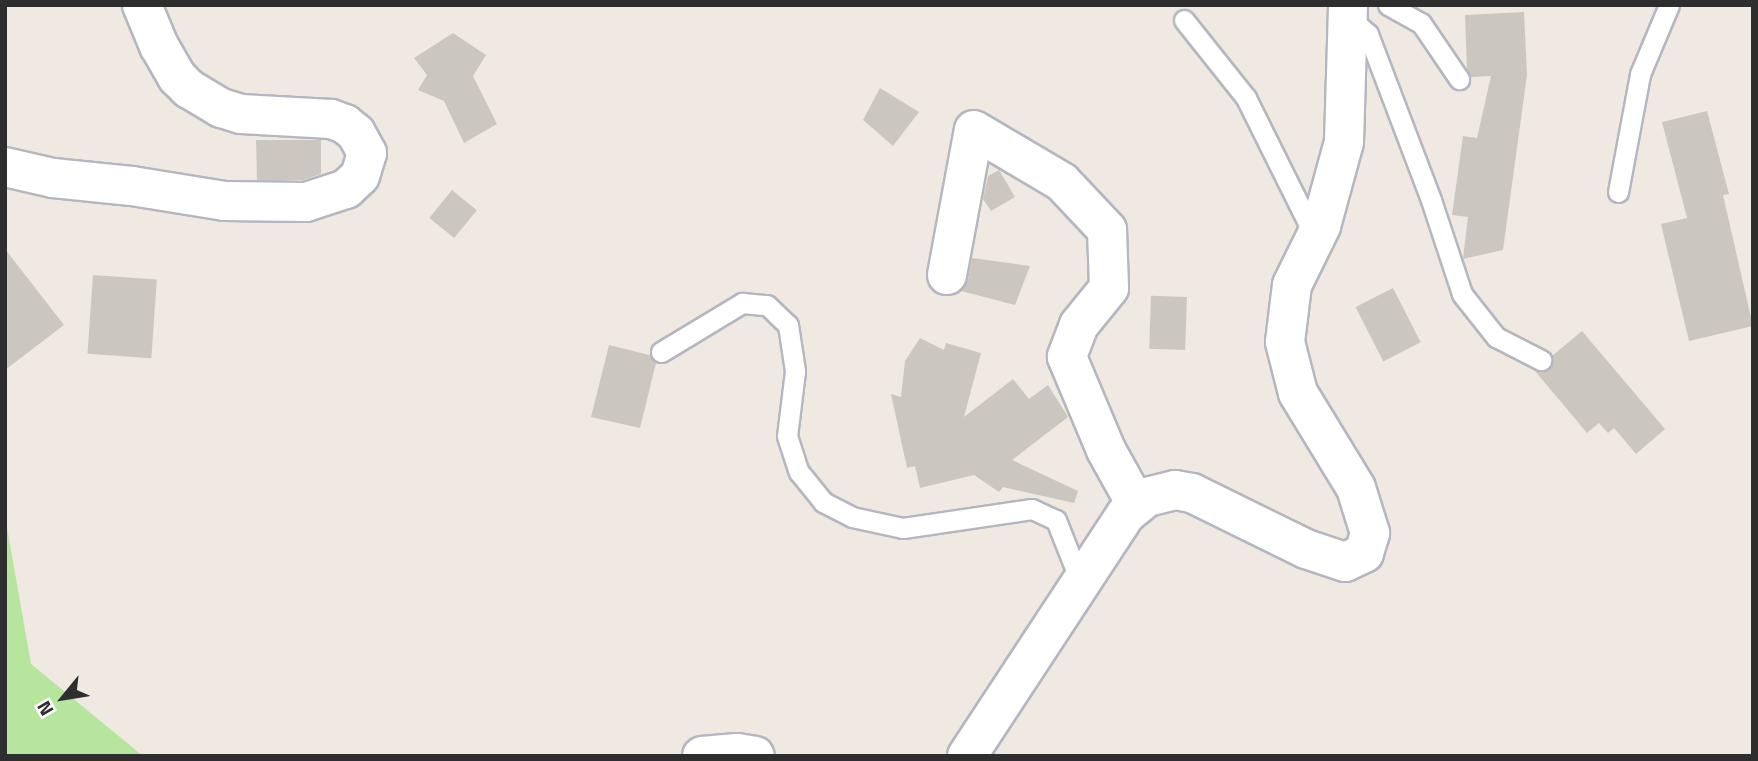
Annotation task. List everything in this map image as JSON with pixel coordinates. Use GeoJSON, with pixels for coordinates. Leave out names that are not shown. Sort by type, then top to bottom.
{"type":"FeatureCollection","features":[{"type":"Feature","properties":{"kind":"street"},"geometry":{"type":"LineString","coordinates":[[5,167],[53,178],[132,186],[225,201],[306,202],[346,189],[360,176],[367,153],[356,133],[345,124],[331,119],[240,114],[221,108],[189,89],[177,77],[159,47],[142,5]]}},
{"type":"Feature","properties":{"kind":"street"},"geometry":{"type":"LineString","coordinates":[[967,756],[1080,583],[1136,504],[1159,492],[1192,493],[1307,549],[1345,562],[1364,553],[1370,533],[1356,488],[1298,393],[1285,342],[1292,285],[1316,238],[1332,195],[1344,142],[1348,11]]}},
{"type":"Feature","properties":{"kind":"street"},"geometry":{"type":"LineString","coordinates":[[947,275],[974,130],[1062,182],[1107,230],[1108,288],[1079,325],[1067,357],[1107,450],[1136,504]]}},
{"type":"Feature","properties":{"kind":"street"},"geometry":{"type":"LineString","coordinates":[[702,756],[737,753],[755,756]]}},
{"type":"Feature","properties":{"kind":"lane"},"geometry":{"type":"LineString","coordinates":[[1388,5],[1421,23],[1458,79]]}},
{"type":"Feature","properties":{"kind":"lane"},"geometry":{"type":"LineString","coordinates":[[1618,192],[1640,74],[1669,5]]}},
{"type":"Feature","properties":{"kind":"lane"},"geometry":{"type":"LineString","coordinates":[[1348,11],[1368,34],[1431,200],[1462,294],[1496,337],[1541,360]]}},
{"type":"Feature","properties":{"kind":"lane"},"geometry":{"type":"LineString","coordinates":[[1184,20],[1246,98],[1316,238]]}},
{"type":"Feature","properties":{"kind":"lane"},"geometry":{"type":"LineString","coordinates":[[661,352],[742,303],[767,305],[788,325],[795,371],[787,436],[799,472],[823,502],[852,517],[903,528],[1032,509],[1056,520],[1080,583]]}},
{"type":"Feature","properties":{"kind":"green space"},"geometry":{"type":"Polygon","coordinates":[[[5,516],[31,664],[143,756],[5,756],[5,516]]]}},
{"type":"Feature","properties":{"kind":"building"},"geometry":{"type":"Polygon","coordinates":[[[1524,12],[1527,75],[1503,250],[1463,259],[1468,217],[1452,215],[1463,136],[1477,138],[1491,76],[1471,77],[1467,70],[1465,15],[1524,12]]]}},
{"type":"Feature","properties":{"kind":"building"},"geometry":{"type":"Polygon","coordinates":[[[453,33],[486,55],[473,76],[497,124],[464,143],[444,101],[418,90],[427,75],[414,58],[453,33]]]}},
{"type":"Feature","properties":{"kind":"building"},"geometry":{"type":"Polygon","coordinates":[[[880,88],[919,112],[893,146],[863,120],[880,88]]]}},
{"type":"Feature","properties":{"kind":"building"},"geometry":{"type":"Polygon","coordinates":[[[1707,111],[1729,194],[1723,195],[1753,326],[1689,341],[1661,224],[1687,218],[1662,122],[1707,111]]]}},
{"type":"Feature","properties":{"kind":"building"},"geometry":{"type":"Polygon","coordinates":[[[256,140],[321,140],[321,174],[303,180],[257,180],[256,140]]]}},
{"type":"Feature","properties":{"kind":"building"},"geometry":{"type":"Polygon","coordinates":[[[999,170],[1015,197],[991,211],[983,199],[988,176],[999,170]]]}},
{"type":"Feature","properties":{"kind":"building"},"geometry":{"type":"Polygon","coordinates":[[[452,190],[477,210],[454,238],[429,218],[452,190]]]}},
{"type":"Feature","properties":{"kind":"building"},"geometry":{"type":"Polygon","coordinates":[[[5,249],[64,325],[5,370],[5,249]]]}},
{"type":"Feature","properties":{"kind":"building"},"geometry":{"type":"Polygon","coordinates":[[[972,258],[1030,266],[1015,305],[961,291],[968,280],[972,258]]]}},
{"type":"Feature","properties":{"kind":"building"},"geometry":{"type":"Polygon","coordinates":[[[93,275],[157,279],[151,358],[87,354],[93,275]]]}},
{"type":"Feature","properties":{"kind":"building"},"geometry":{"type":"Polygon","coordinates":[[[1393,288],[1421,342],[1383,361],[1356,307],[1393,288]]]}},
{"type":"Feature","properties":{"kind":"building"},"geometry":{"type":"Polygon","coordinates":[[[1151,296],[1187,297],[1185,350],[1149,349],[1151,296]]]}},
{"type":"Feature","properties":{"kind":"building"},"geometry":{"type":"Polygon","coordinates":[[[1582,331],[1665,429],[1636,454],[1614,428],[1608,433],[1599,423],[1587,433],[1535,371],[1548,370],[1552,356],[1582,331]]]}},
{"type":"Feature","properties":{"kind":"building"},"geometry":{"type":"Polygon","coordinates":[[[920,338],[944,350],[946,343],[981,353],[964,417],[1013,379],[1029,399],[1048,385],[1068,417],[1012,460],[1078,491],[1074,503],[1003,487],[999,492],[974,475],[920,488],[915,466],[907,468],[891,394],[901,397],[905,361],[920,338]]]}},
{"type":"Feature","properties":{"kind":"building"},"geometry":{"type":"Polygon","coordinates":[[[609,345],[649,355],[656,363],[640,428],[591,417],[609,345]]]}}]}
